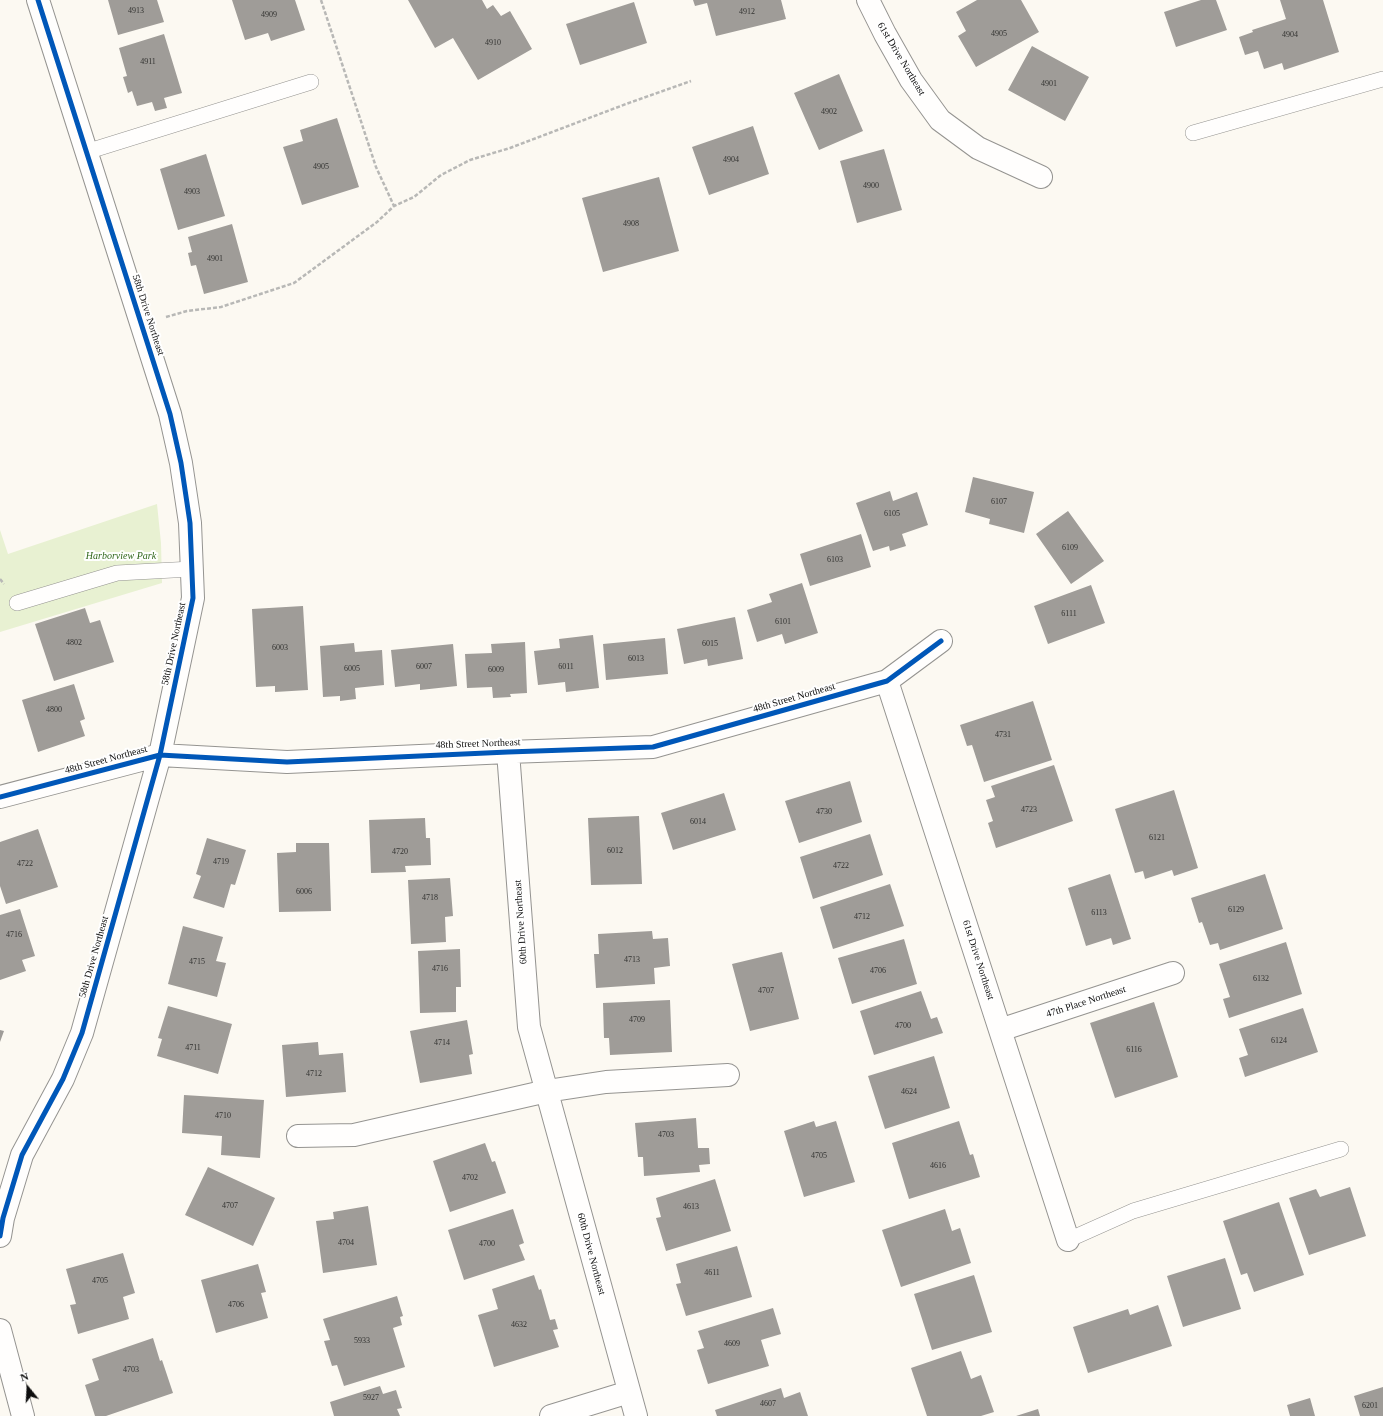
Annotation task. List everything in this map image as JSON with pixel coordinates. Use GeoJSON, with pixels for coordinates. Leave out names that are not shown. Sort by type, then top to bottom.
{"type":"FeatureCollection","features":[{"type":"Feature","properties":{"kind":"street","name":"58th Drive Northeast"},"geometry":{"type":"LineString","coordinates":[[0,1236],[3,1218],[22,1155],[63,1079],[82,1033],[160,755],[194,598],[190,523],[181,463],[170,414],[38,0]]}},
{"type":"Feature","properties":{"kind":"street","name":"61st Drive Northeast"},"geometry":{"type":"LineString","coordinates":[[868,0],[911,80],[940,120],[978,148],[1041,177]]}},
{"type":"Feature","properties":{"kind":"street","name":"48th Street Northeast"},"geometry":{"type":"LineString","coordinates":[[0,797],[160,755],[287,762],[653,747],[887,681],[940,641]]}},
{"type":"Feature","properties":{"kind":"street","name":"61st Drive Northeast"},"geometry":{"type":"LineString","coordinates":[[887,681],[1068,1240]]}},
{"type":"Feature","properties":{"kind":"street","name":"60th Drive Northeast"},"geometry":{"type":"LineString","coordinates":[[508,752],[529,1027],[636,1416]]}},
{"type":"Feature","properties":{"kind":"street","name":"47th Place Northeast"},"geometry":{"type":"LineString","coordinates":[[1000,1030],[1173,973]]}},
{"type":"Feature","properties":{"kind":"street"},"geometry":{"type":"LineString","coordinates":[[298,1136],[354,1135],[547,1091],[606,1082],[728,1075]]}},
{"type":"Feature","properties":{"kind":"street"},"geometry":{"type":"LineString","coordinates":[[0,1330],[22,1416]]}},
{"type":"Feature","properties":{"kind":"street"},"geometry":{"type":"LineString","coordinates":[[551,1416],[629,1392]]}},
{"type":"Feature","properties":{"kind":"lane"},"geometry":{"type":"LineString","coordinates":[[1193,133],[1383,79]]}},
{"type":"Feature","properties":{"kind":"lane"},"geometry":{"type":"LineString","coordinates":[[86,152],[310,82]]}},
{"type":"Feature","properties":{"kind":"lane"},"geometry":{"type":"LineString","coordinates":[[17,603],[117,573],[192,569]]}},
{"type":"Feature","properties":{"kind":"lane"},"geometry":{"type":"LineString","coordinates":[[1068,1240],[1133,1211],[1341,1149]]}},
{"type":"Feature","properties":{"kind":"path"},"geometry":{"type":"LineString","coordinates":[[321,0],[376,167],[394,206]]}},
{"type":"Feature","properties":{"kind":"path"},"geometry":{"type":"LineString","coordinates":[[141,324],[187,311],[221,307],[294,283],[377,222],[394,206],[414,197],[441,175],[470,160],[510,148],[691,81]]}},
{"type":"Feature","properties":{"kind":"green space","name":"Harborview Park"},"geometry":{"type":"Polygon","coordinates":[[[157,504],[161,543],[162,583],[0,632],[0,530],[8,554],[157,504]]]}},
{"type":"Feature","properties":{"kind":"building"},"geometry":{"type":"Polygon","coordinates":[[[108,0],[157,0],[164,22],[118,35],[108,0]]]}},
{"type":"Feature","properties":{"kind":"building"},"geometry":{"type":"Polygon","coordinates":[[[232,0],[295,0],[305,30],[271,41],[268,33],[245,40],[232,0]]]}},
{"type":"Feature","properties":{"kind":"building"},"geometry":{"type":"Polygon","coordinates":[[[408,0],[482,0],[487,9],[493,5],[501,16],[510,11],[532,49],[478,80],[453,38],[435,48],[408,0]]]}},
{"type":"Feature","properties":{"kind":"building"},"geometry":{"type":"Polygon","coordinates":[[[693,0],[781,0],[786,19],[716,36],[707,3],[695,6],[693,0]]]}},
{"type":"Feature","properties":{"kind":"building"},"geometry":{"type":"Polygon","coordinates":[[[977,0],[1021,0],[1039,32],[976,67],[958,36],[966,31],[956,12],[977,0]]]}},
{"type":"Feature","properties":{"kind":"building"},"geometry":{"type":"Polygon","coordinates":[[[1201,0],[1216,0],[1227,30],[1176,47],[1164,12],[1201,0]]]}},
{"type":"Feature","properties":{"kind":"building"},"geometry":{"type":"Polygon","coordinates":[[[1280,0],[1323,0],[1339,52],[1284,70],[1282,63],[1264,69],[1258,51],[1245,55],[1239,37],[1253,32],[1252,30],[1286,19],[1280,0]]]}},
{"type":"Feature","properties":{"kind":"building"},"geometry":{"type":"Polygon","coordinates":[[[634,2],[647,43],[580,65],[566,24],[634,2]]]}},
{"type":"Feature","properties":{"kind":"building"},"geometry":{"type":"Polygon","coordinates":[[[164,34],[182,93],[164,98],[167,108],[155,111],[152,102],[137,106],[132,91],[128,93],[123,77],[127,76],[119,48],[164,34]]]}},
{"type":"Feature","properties":{"kind":"building"},"geometry":{"type":"Polygon","coordinates":[[[1032,46],[1089,77],[1065,121],[1008,90],[1032,46]]]}},
{"type":"Feature","properties":{"kind":"building"},"geometry":{"type":"Polygon","coordinates":[[[839,74],[863,131],[819,150],[794,93],[839,74]]]}},
{"type":"Feature","properties":{"kind":"building"},"geometry":{"type":"Polygon","coordinates":[[[337,118],[359,187],[302,205],[283,147],[303,141],[300,130],[337,118]]]}},
{"type":"Feature","properties":{"kind":"building"},"geometry":{"type":"Polygon","coordinates":[[[753,126],[769,174],[709,195],[692,147],[753,126]]]}},
{"type":"Feature","properties":{"kind":"building"},"geometry":{"type":"Polygon","coordinates":[[[884,149],[902,210],[857,223],[840,161],[884,149]]]}},
{"type":"Feature","properties":{"kind":"building"},"geometry":{"type":"Polygon","coordinates":[[[206,154],[225,216],[178,230],[160,169],[206,154]]]}},
{"type":"Feature","properties":{"kind":"building"},"geometry":{"type":"Polygon","coordinates":[[[659,177],[679,251],[603,272],[582,198],[659,177]]]}},
{"type":"Feature","properties":{"kind":"building"},"geometry":{"type":"Polygon","coordinates":[[[232,224],[248,282],[204,294],[196,265],[191,266],[188,253],[192,252],[188,237],[232,224]]]}},
{"type":"Feature","properties":{"kind":"building"},"geometry":{"type":"Polygon","coordinates":[[[973,477],[1034,492],[1024,533],[989,524],[990,519],[965,512],[973,477]]]}},
{"type":"Feature","properties":{"kind":"building"},"geometry":{"type":"Polygon","coordinates":[[[890,491],[893,501],[917,492],[928,525],[902,534],[906,546],[890,551],[889,546],[873,551],[856,503],[890,491]]]}},
{"type":"Feature","properties":{"kind":"building"},"geometry":{"type":"Polygon","coordinates":[[[1068,511],[1104,561],[1071,584],[1036,534],[1068,511]]]}},
{"type":"Feature","properties":{"kind":"building"},"geometry":{"type":"Polygon","coordinates":[[[861,534],[871,567],[810,586],[800,554],[861,534]]]}},
{"type":"Feature","properties":{"kind":"building"},"geometry":{"type":"Polygon","coordinates":[[[802,583],[818,633],[785,644],[782,634],[757,642],[747,610],[772,602],[769,594],[802,583]]]}},
{"type":"Feature","properties":{"kind":"building"},"geometry":{"type":"Polygon","coordinates":[[[1091,585],[1105,623],[1048,644],[1034,606],[1091,585]]]}},
{"type":"Feature","properties":{"kind":"building"},"geometry":{"type":"Polygon","coordinates":[[[303,606],[308,690],[275,692],[275,686],[256,687],[252,609],[303,606]]]}},
{"type":"Feature","properties":{"kind":"building"},"geometry":{"type":"Polygon","coordinates":[[[85,608],[90,623],[100,620],[114,662],[54,681],[35,624],[85,608]]]}},
{"type":"Feature","properties":{"kind":"building"},"geometry":{"type":"Polygon","coordinates":[[[735,617],[743,659],[708,666],[707,659],[684,664],[677,629],[735,617]]]}},
{"type":"Feature","properties":{"kind":"building"},"geometry":{"type":"Polygon","coordinates":[[[593,635],[599,688],[566,692],[565,682],[538,685],[534,651],[560,648],[559,639],[593,635]]]}},
{"type":"Feature","properties":{"kind":"building"},"geometry":{"type":"Polygon","coordinates":[[[665,638],[668,674],[606,680],[603,644],[665,638]]]}},
{"type":"Feature","properties":{"kind":"building"},"geometry":{"type":"Polygon","coordinates":[[[525,642],[527,693],[510,694],[511,697],[493,698],[492,687],[467,688],[465,654],[492,653],[491,644],[525,642]]]}},
{"type":"Feature","properties":{"kind":"building"},"geometry":{"type":"Polygon","coordinates":[[[354,643],[355,652],[382,650],[384,685],[355,688],[356,699],[340,701],[340,696],[323,697],[320,646],[354,643]]]}},
{"type":"Feature","properties":{"kind":"building"},"geometry":{"type":"Polygon","coordinates":[[[453,644],[457,686],[420,690],[420,684],[395,687],[391,650],[453,644]]]}},
{"type":"Feature","properties":{"kind":"building"},"geometry":{"type":"Polygon","coordinates":[[[74,684],[85,719],[80,721],[85,736],[38,752],[22,700],[74,684]]]}},
{"type":"Feature","properties":{"kind":"building"},"geometry":{"type":"Polygon","coordinates":[[[1033,701],[1052,760],[984,782],[972,745],[967,746],[960,725],[1033,701]]]}},
{"type":"Feature","properties":{"kind":"building"},"geometry":{"type":"Polygon","coordinates":[[[1054,765],[1073,821],[996,848],[988,823],[993,821],[986,800],[995,797],[991,786],[1054,765]]]}},
{"type":"Feature","properties":{"kind":"building"},"geometry":{"type":"Polygon","coordinates":[[[850,781],[862,822],[799,843],[785,801],[850,781]]]}},
{"type":"Feature","properties":{"kind":"building"},"geometry":{"type":"Polygon","coordinates":[[[1174,790],[1198,868],[1174,876],[1172,870],[1145,879],[1143,871],[1135,873],[1115,809],[1174,790]]]}},
{"type":"Feature","properties":{"kind":"building"},"geometry":{"type":"Polygon","coordinates":[[[724,793],[736,830],[673,850],[661,813],[724,793]]]}},
{"type":"Feature","properties":{"kind":"building"},"geometry":{"type":"Polygon","coordinates":[[[639,816],[642,884],[591,885],[588,818],[639,816]]]}},
{"type":"Feature","properties":{"kind":"building"},"geometry":{"type":"Polygon","coordinates":[[[425,818],[426,838],[430,838],[431,865],[405,866],[406,872],[371,873],[369,820],[425,818]]]}},
{"type":"Feature","properties":{"kind":"building"},"geometry":{"type":"Polygon","coordinates":[[[38,829],[58,887],[6,904],[0,886],[0,842],[38,829]]]}},
{"type":"Feature","properties":{"kind":"building"},"geometry":{"type":"Polygon","coordinates":[[[870,834],[883,875],[813,899],[800,857],[870,834]]]}},
{"type":"Feature","properties":{"kind":"building"},"geometry":{"type":"Polygon","coordinates":[[[207,838],[246,850],[235,885],[231,884],[224,908],[193,898],[201,876],[196,874],[207,838]]]}},
{"type":"Feature","properties":{"kind":"building"},"geometry":{"type":"Polygon","coordinates":[[[296,843],[329,843],[331,911],[279,912],[277,853],[296,852],[296,843]]]}},
{"type":"Feature","properties":{"kind":"building"},"geometry":{"type":"Polygon","coordinates":[[[1110,874],[1131,939],[1113,945],[1111,938],[1086,946],[1068,888],[1110,874]]]}},
{"type":"Feature","properties":{"kind":"building"},"geometry":{"type":"Polygon","coordinates":[[[1265,874],[1283,929],[1220,950],[1218,943],[1210,945],[1202,922],[1199,923],[1191,898],[1265,874]]]}},
{"type":"Feature","properties":{"kind":"building"},"geometry":{"type":"Polygon","coordinates":[[[450,878],[453,916],[445,917],[446,942],[411,944],[408,880],[450,878]]]}},
{"type":"Feature","properties":{"kind":"building"},"geometry":{"type":"Polygon","coordinates":[[[890,884],[904,926],[833,949],[820,907],[890,884]]]}},
{"type":"Feature","properties":{"kind":"building"},"geometry":{"type":"Polygon","coordinates":[[[20,909],[35,956],[22,960],[26,971],[0,980],[0,915],[20,909]]]}},
{"type":"Feature","properties":{"kind":"building"},"geometry":{"type":"Polygon","coordinates":[[[183,926],[223,937],[216,961],[226,963],[217,997],[168,984],[183,926]]]}},
{"type":"Feature","properties":{"kind":"building"},"geometry":{"type":"Polygon","coordinates":[[[652,931],[653,939],[668,938],[670,966],[654,968],[655,984],[596,988],[594,954],[599,954],[598,934],[652,931]]]}},
{"type":"Feature","properties":{"kind":"building"},"geometry":{"type":"Polygon","coordinates":[[[904,939],[917,984],[852,1004],[838,958],[904,939]]]}},
{"type":"Feature","properties":{"kind":"building"},"geometry":{"type":"Polygon","coordinates":[[[1286,942],[1302,994],[1229,1018],[1223,999],[1230,997],[1219,964],[1286,942]]]}},
{"type":"Feature","properties":{"kind":"building"},"geometry":{"type":"Polygon","coordinates":[[[460,949],[461,987],[456,987],[456,1012],[420,1013],[418,951],[460,949]]]}},
{"type":"Feature","properties":{"kind":"building"},"geometry":{"type":"Polygon","coordinates":[[[782,952],[799,1019],[750,1031],[732,964],[782,952]]]}},
{"type":"Feature","properties":{"kind":"building"},"geometry":{"type":"Polygon","coordinates":[[[921,991],[931,1019],[937,1017],[943,1033],[874,1055],[860,1011],[921,991]]]}},
{"type":"Feature","properties":{"kind":"building"},"geometry":{"type":"Polygon","coordinates":[[[670,1000],[672,1052],[610,1055],[609,1038],[604,1038],[603,1003],[670,1000]]]}},
{"type":"Feature","properties":{"kind":"building"},"geometry":{"type":"Polygon","coordinates":[[[1154,1002],[1178,1077],[1115,1098],[1090,1023],[1154,1002]]]}},
{"type":"Feature","properties":{"kind":"building"},"geometry":{"type":"Polygon","coordinates":[[[168,1006],[232,1024],[218,1074],[157,1056],[162,1039],[158,1038],[168,1006]]]}},
{"type":"Feature","properties":{"kind":"building"},"geometry":{"type":"Polygon","coordinates":[[[1303,1008],[1318,1052],[1245,1077],[1239,1058],[1248,1055],[1239,1029],[1303,1008]]]}},
{"type":"Feature","properties":{"kind":"building"},"geometry":{"type":"Polygon","coordinates":[[[467,1020],[473,1054],[469,1055],[472,1074],[420,1083],[410,1031],[467,1020]]]}},
{"type":"Feature","properties":{"kind":"building"},"geometry":{"type":"Polygon","coordinates":[[[0,1030],[4,1031],[0,1042],[0,1030]]]}},
{"type":"Feature","properties":{"kind":"building"},"geometry":{"type":"Polygon","coordinates":[[[318,1042],[319,1055],[343,1053],[346,1092],[286,1097],[282,1045],[318,1042]]]}},
{"type":"Feature","properties":{"kind":"building"},"geometry":{"type":"Polygon","coordinates":[[[934,1056],[950,1108],[885,1129],[868,1076],[934,1056]]]}},
{"type":"Feature","properties":{"kind":"building"},"geometry":{"type":"Polygon","coordinates":[[[184,1095],[264,1100],[260,1158],[221,1155],[222,1136],[182,1133],[184,1095]]]}},
{"type":"Feature","properties":{"kind":"building"},"geometry":{"type":"Polygon","coordinates":[[[696,1118],[698,1148],[709,1148],[710,1164],[699,1165],[700,1172],[644,1176],[643,1157],[638,1157],[635,1123],[696,1118]]]}},
{"type":"Feature","properties":{"kind":"building"},"geometry":{"type":"Polygon","coordinates":[[[814,1121],[816,1127],[836,1121],[855,1182],[804,1197],[784,1131],[814,1121]]]}},
{"type":"Feature","properties":{"kind":"building"},"geometry":{"type":"Polygon","coordinates":[[[959,1121],[970,1155],[973,1154],[980,1177],[909,1199],[892,1143],[959,1121]]]}},
{"type":"Feature","properties":{"kind":"building"},"geometry":{"type":"Polygon","coordinates":[[[485,1143],[492,1162],[495,1161],[506,1193],[450,1212],[433,1161],[485,1143]]]}},
{"type":"Feature","properties":{"kind":"building"},"geometry":{"type":"Polygon","coordinates":[[[208,1167],[275,1198],[253,1246],[185,1215],[208,1167]]]}},
{"type":"Feature","properties":{"kind":"building"},"geometry":{"type":"Polygon","coordinates":[[[715,1179],[731,1231],[666,1251],[656,1218],[661,1217],[656,1198],[715,1179]]]}},
{"type":"Feature","properties":{"kind":"building"},"geometry":{"type":"Polygon","coordinates":[[[1350,1187],[1366,1236],[1309,1255],[1289,1198],[1316,1189],[1320,1197],[1350,1187]]]}},
{"type":"Feature","properties":{"kind":"building"},"geometry":{"type":"Polygon","coordinates":[[[1279,1202],[1304,1275],[1254,1292],[1247,1273],[1241,1275],[1223,1221],[1279,1202]]]}},
{"type":"Feature","properties":{"kind":"building"},"geometry":{"type":"Polygon","coordinates":[[[368,1206],[377,1265],[323,1273],[316,1221],[334,1219],[333,1212],[368,1206]]]}},
{"type":"Feature","properties":{"kind":"building"},"geometry":{"type":"Polygon","coordinates":[[[513,1209],[524,1243],[519,1245],[525,1260],[464,1280],[448,1230],[513,1209]]]}},
{"type":"Feature","properties":{"kind":"building"},"geometry":{"type":"Polygon","coordinates":[[[945,1209],[952,1231],[960,1228],[971,1263],[901,1287],[882,1230],[945,1209]]]}},
{"type":"Feature","properties":{"kind":"building"},"geometry":{"type":"Polygon","coordinates":[[[737,1246],[752,1297],[686,1316],[676,1284],[681,1283],[676,1264],[737,1246]]]}},
{"type":"Feature","properties":{"kind":"building"},"geometry":{"type":"Polygon","coordinates":[[[123,1253],[135,1293],[123,1297],[129,1319],[78,1334],[70,1305],[76,1304],[66,1269],[123,1253]]]}},
{"type":"Feature","properties":{"kind":"building"},"geometry":{"type":"Polygon","coordinates":[[[1225,1258],[1241,1309],[1183,1327],[1167,1276],[1225,1258]]]}},
{"type":"Feature","properties":{"kind":"building"},"geometry":{"type":"Polygon","coordinates":[[[258,1264],[266,1292],[261,1293],[268,1318],[216,1333],[201,1280],[258,1264]]]}},
{"type":"Feature","properties":{"kind":"building"},"geometry":{"type":"Polygon","coordinates":[[[534,1275],[539,1290],[541,1289],[550,1320],[555,1319],[558,1329],[553,1330],[559,1347],[494,1367],[478,1315],[498,1309],[492,1289],[534,1275]]]}},
{"type":"Feature","properties":{"kind":"building"},"geometry":{"type":"Polygon","coordinates":[[[974,1275],[992,1332],[932,1350],[914,1294],[974,1275]]]}},
{"type":"Feature","properties":{"kind":"building"},"geometry":{"type":"Polygon","coordinates":[[[397,1296],[403,1316],[400,1317],[402,1325],[393,1328],[405,1367],[344,1386],[337,1365],[332,1366],[324,1341],[330,1340],[323,1319],[397,1296]]]}},
{"type":"Feature","properties":{"kind":"building"},"geometry":{"type":"Polygon","coordinates":[[[1158,1305],[1172,1346],[1088,1373],[1073,1327],[1128,1309],[1130,1315],[1158,1305]]]}},
{"type":"Feature","properties":{"kind":"building"},"geometry":{"type":"Polygon","coordinates":[[[773,1308],[781,1334],[761,1340],[769,1366],[708,1384],[697,1350],[704,1348],[698,1331],[773,1308]]]}},
{"type":"Feature","properties":{"kind":"building"},"geometry":{"type":"Polygon","coordinates":[[[153,1338],[160,1361],[162,1360],[173,1393],[106,1416],[95,1416],[85,1385],[99,1380],[92,1359],[153,1338]]]}},
{"type":"Feature","properties":{"kind":"building"},"geometry":{"type":"Polygon","coordinates":[[[961,1351],[971,1379],[981,1375],[994,1412],[981,1416],[927,1416],[911,1368],[961,1351]]]}},
{"type":"Feature","properties":{"kind":"building"},"geometry":{"type":"Polygon","coordinates":[[[380,1386],[383,1394],[396,1390],[402,1408],[397,1409],[400,1416],[334,1416],[330,1402],[380,1386]]]}},
{"type":"Feature","properties":{"kind":"building"},"geometry":{"type":"Polygon","coordinates":[[[1383,1387],[1383,1416],[1360,1416],[1354,1396],[1383,1387]]]}},
{"type":"Feature","properties":{"kind":"building"},"geometry":{"type":"Polygon","coordinates":[[[781,1388],[784,1398],[800,1392],[808,1416],[717,1416],[715,1410],[781,1388]]]}},
{"type":"Feature","properties":{"kind":"building"},"geometry":{"type":"Polygon","coordinates":[[[1310,1398],[1315,1416],[1290,1416],[1287,1405],[1310,1398]]]}},
{"type":"Feature","properties":{"kind":"building"},"geometry":{"type":"Polygon","coordinates":[[[1038,1409],[1040,1416],[1016,1416],[1038,1409]]]}},
{"type":"Feature","properties":{"kind":"cycle path"},"geometry":{"type":"LineString","coordinates":[[0,1236],[3,1218],[22,1155],[63,1079],[82,1033],[160,755],[193,598],[190,523],[181,463],[170,414],[38,0]]}},
{"type":"Feature","properties":{"kind":"cycle path"},"geometry":{"type":"LineString","coordinates":[[0,797],[160,755],[287,762],[653,747],[887,681],[941,641]]}}]}
